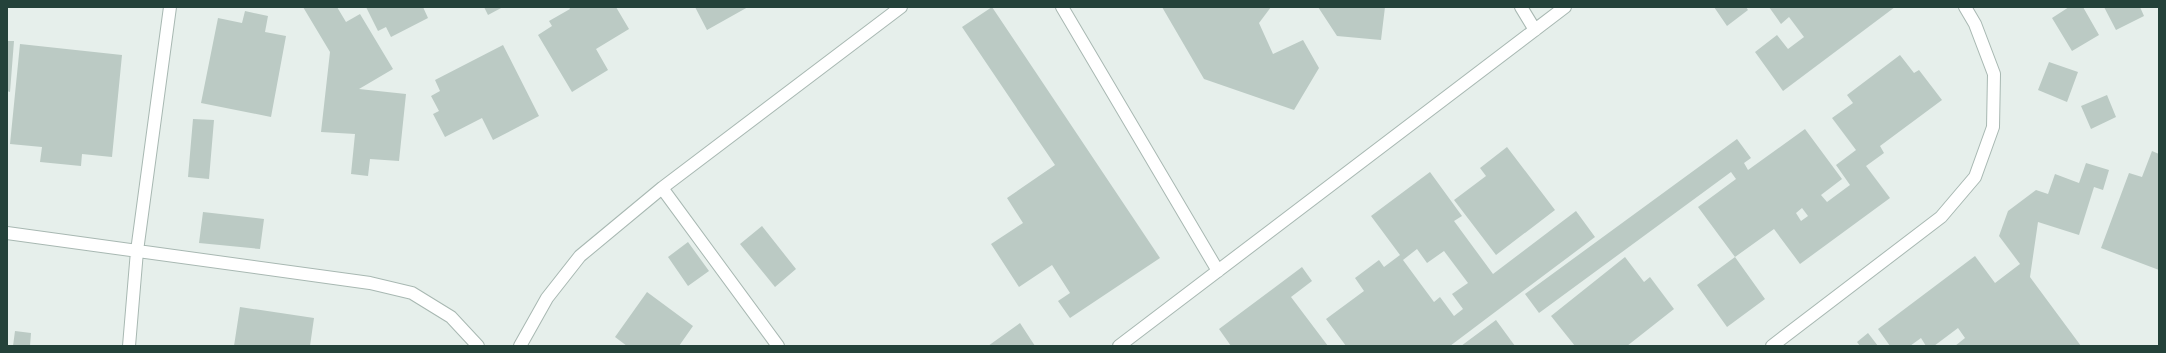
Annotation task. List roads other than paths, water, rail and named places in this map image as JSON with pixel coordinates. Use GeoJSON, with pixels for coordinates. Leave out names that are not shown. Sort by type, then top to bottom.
{"type":"FeatureCollection","features":[{"type":"Feature","properties":{"kind":"street"},"geometry":{"type":"LineString","coordinates":[[129,346],[137,252],[170,7]]}},
{"type":"Feature","properties":{"kind":"street"},"geometry":{"type":"LineString","coordinates":[[520,346],[547,298],[580,256],[662,188],[901,7]]}},
{"type":"Feature","properties":{"kind":"street"},"geometry":{"type":"LineString","coordinates":[[1062,7],[1218,271]]}},
{"type":"Feature","properties":{"kind":"street"},"geometry":{"type":"LineString","coordinates":[[1521,7],[1535,30]]}},
{"type":"Feature","properties":{"kind":"street"},"geometry":{"type":"LineString","coordinates":[[1119,346],[1565,7]]}},
{"type":"Feature","properties":{"kind":"street"},"geometry":{"type":"LineString","coordinates":[[1772,346],[1941,217],[1975,176],[1993,127],[1994,74],[1975,24],[1965,7]]}},
{"type":"Feature","properties":{"kind":"street"},"geometry":{"type":"LineString","coordinates":[[662,188],[778,346]]}},
{"type":"Feature","properties":{"kind":"street"},"geometry":{"type":"LineString","coordinates":[[7,234],[370,284],[412,294],[451,317],[478,346]]}}]}
